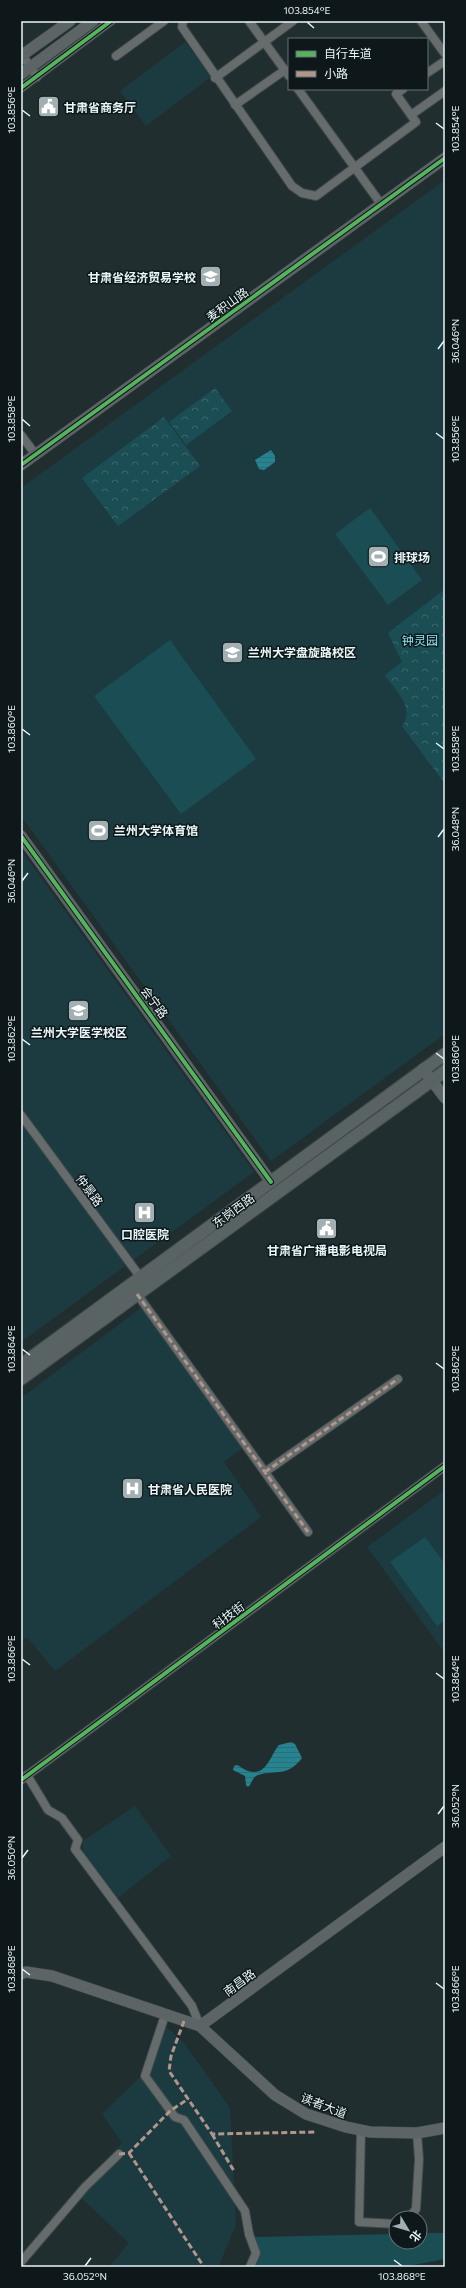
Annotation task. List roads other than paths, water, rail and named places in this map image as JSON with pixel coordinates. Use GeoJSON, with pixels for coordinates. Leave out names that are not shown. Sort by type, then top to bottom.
{"type":"FeatureCollection","features":[{"type":"Feature","properties":{"kind":"main road","name":"东岗西路"},"geometry":{"type":"LineString","coordinates":[[21,1365],[445,1054]]}},
{"type":"Feature","properties":{"kind":"main road","name":"东岗西路"},"geometry":{"type":"LineString","coordinates":[[21,1379],[445,1072]]}},
{"type":"Feature","properties":{"kind":"street"},"geometry":{"type":"LineString","coordinates":[[37,77],[21,55],[70,21]]}},
{"type":"Feature","properties":{"kind":"street"},"geometry":{"type":"LineString","coordinates":[[21,74],[93,21]]}},
{"type":"Feature","properties":{"kind":"street"},"geometry":{"type":"LineString","coordinates":[[21,88],[111,21]]}},
{"type":"Feature","properties":{"kind":"street"},"geometry":{"type":"LineString","coordinates":[[116,56],[164,21]]}},
{"type":"Feature","properties":{"kind":"street"},"geometry":{"type":"LineString","coordinates":[[183,21],[182,27],[215,78],[292,186],[302,193],[316,196],[416,122],[396,94],[402,90]]}},
{"type":"Feature","properties":{"kind":"street"},"geometry":{"type":"LineString","coordinates":[[235,105],[287,73],[249,21]]}},
{"type":"Feature","properties":{"kind":"street"},"geometry":{"type":"LineString","coordinates":[[215,78],[293,21]]}},
{"type":"Feature","properties":{"kind":"street"},"geometry":{"type":"LineString","coordinates":[[426,23],[445,54]]}},
{"type":"Feature","properties":{"kind":"street"},"geometry":{"type":"LineString","coordinates":[[428,72],[445,61]]}},
{"type":"Feature","properties":{"kind":"street"},"geometry":{"type":"LineString","coordinates":[[299,90],[381,204]]}},
{"type":"Feature","properties":{"kind":"street"},"geometry":{"type":"LineString","coordinates":[[411,115],[445,91]]}},
{"type":"Feature","properties":{"kind":"street","name":"麦积山路"},"geometry":{"type":"LineString","coordinates":[[21,466],[445,158]]}},
{"type":"Feature","properties":{"kind":"street"},"geometry":{"type":"LineString","coordinates":[[21,436],[36,455]]}},
{"type":"Feature","properties":{"kind":"street","name":"会宁路"},"geometry":{"type":"LineString","coordinates":[[21,836],[271,1182]]}},
{"type":"Feature","properties":{"kind":"street"},"geometry":{"type":"LineString","coordinates":[[423,1069],[445,1098]]}},
{"type":"Feature","properties":{"kind":"street","name":"仲景路"},"geometry":{"type":"LineString","coordinates":[[21,1115],[141,1278]]}},
{"type":"Feature","properties":{"kind":"street"},"geometry":{"type":"LineString","coordinates":[[137,1294],[308,1532]]}},
{"type":"Feature","properties":{"kind":"street"},"geometry":{"type":"LineString","coordinates":[[265,1472],[398,1379]]}},
{"type":"Feature","properties":{"kind":"street","name":"科技街"},"geometry":{"type":"LineString","coordinates":[[24,1777],[445,1466]]}},
{"type":"Feature","properties":{"kind":"street"},"geometry":{"type":"LineString","coordinates":[[24,1777],[48,1810],[62,1818],[78,1840],[76,1849],[192,2006],[200,2026]]}},
{"type":"Feature","properties":{"kind":"street","name":"南昌路"},"geometry":{"type":"LineString","coordinates":[[200,2026],[445,1847]]}},
{"type":"Feature","properties":{"kind":"street"},"geometry":{"type":"LineString","coordinates":[[21,1974],[26,1972],[52,1976],[200,2026]]}},
{"type":"Feature","properties":{"kind":"street"},"geometry":{"type":"LineString","coordinates":[[165,2015],[145,2076],[175,2117],[184,2120],[246,2211],[249,2234],[256,2253],[250,2267]]}},
{"type":"Feature","properties":{"kind":"street","name":"读者大道"},"geometry":{"type":"LineString","coordinates":[[200,2026],[254,2078],[291,2106],[306,2114],[361,2130],[396,2134],[418,2133],[445,2128]]}},
{"type":"Feature","properties":{"kind":"street"},"geometry":{"type":"LineString","coordinates":[[361,2130],[359,2222],[388,2224]]}},
{"type":"Feature","properties":{"kind":"street"},"geometry":{"type":"LineString","coordinates":[[415,2210],[419,2159],[418,2133]]}},
{"type":"Feature","properties":{"kind":"street"},"geometry":{"type":"LineString","coordinates":[[21,2262],[86,2187],[119,2154]]}},
{"type":"Feature","properties":{"kind":"place","name":"甘肃省商务厅"},"geometry":{"type":"Point","coordinates":[49,107]}},
{"type":"Feature","properties":{"kind":"place","name":"甘肃省经济贸易学校"},"geometry":{"type":"Point","coordinates":[211,277]}},
{"type":"Feature","properties":{"kind":"place","name":"排球场"},"geometry":{"type":"Point","coordinates":[379,557]}},
{"type":"Feature","properties":{"kind":"place","name":"兰州大学盘旋路校区"},"geometry":{"type":"Point","coordinates":[233,652]}},
{"type":"Feature","properties":{"kind":"place","name":"兰州大学体育馆"},"geometry":{"type":"Point","coordinates":[98,830]}},
{"type":"Feature","properties":{"kind":"place","name":"兰州大学医学校区"},"geometry":{"type":"Point","coordinates":[79,1011]}},
{"type":"Feature","properties":{"kind":"place","name":"口腔医院"},"geometry":{"type":"Point","coordinates":[145,1213]}},
{"type":"Feature","properties":{"kind":"place","name":"甘肃省广播电影电视局"},"geometry":{"type":"Point","coordinates":[327,1229]}},
{"type":"Feature","properties":{"kind":"place","name":"甘肃省人民医院"},"geometry":{"type":"Point","coordinates":[132,1489]}},
{"type":"Feature","properties":{"kind":"park label","name":"钟灵园"},"geometry":{"type":"Point","coordinates":[420,640]}}]}
